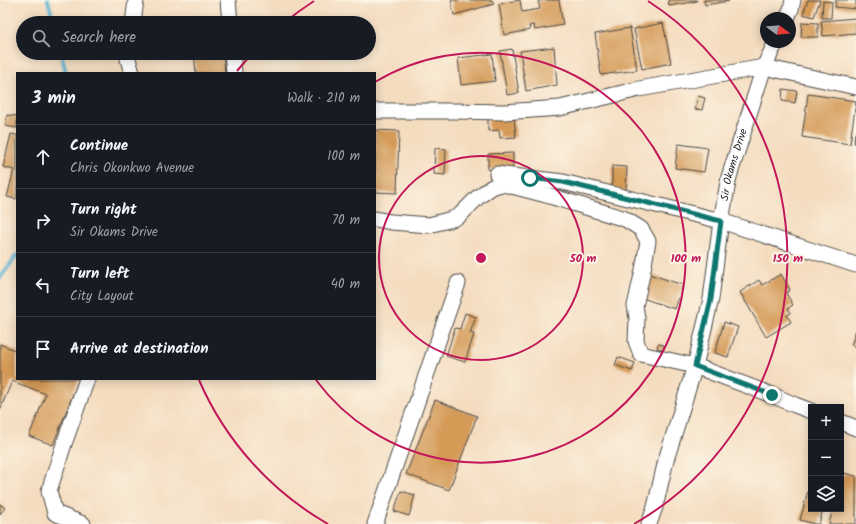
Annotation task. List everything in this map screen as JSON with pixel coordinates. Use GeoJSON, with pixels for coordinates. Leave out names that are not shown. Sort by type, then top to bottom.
{"type":"FeatureCollection","features":[{"type":"Feature","properties":{"kind":"street"},"geometry":{"type":"LineString","coordinates":[[134,16],[136,0]]}},
{"type":"Feature","properties":{"kind":"street"},"geometry":{"type":"LineString","coordinates":[[228,0],[229,16]]}},
{"type":"Feature","properties":{"kind":"street"},"geometry":{"type":"LineString","coordinates":[[790,12],[793,0]]}},
{"type":"Feature","properties":{"kind":"street","name":"Sir Okams Drive"},"geometry":{"type":"LineString","coordinates":[[649,524],[655,507],[666,460],[695,366],[711,299],[721,221],[730,178],[764,67],[773,48]]}},
{"type":"Feature","properties":{"kind":"street"},"geometry":{"type":"LineString","coordinates":[[128,60],[132,72]]}},
{"type":"Feature","properties":{"kind":"street"},"geometry":{"type":"LineString","coordinates":[[233,60],[234,72]]}},
{"type":"Feature","properties":{"kind":"street"},"geometry":{"type":"LineString","coordinates":[[376,111],[504,112],[560,108],[639,89],[764,67],[856,87]]}},
{"type":"Feature","properties":{"kind":"street"},"geometry":{"type":"LineString","coordinates":[[497,174],[563,182],[721,221],[856,265]]}},
{"type":"Feature","properties":{"kind":"street"},"geometry":{"type":"LineString","coordinates":[[376,219],[429,225],[452,219],[459,216],[478,197],[492,186],[501,184],[550,196],[625,219],[641,229],[648,241],[643,270],[634,306],[637,318],[636,341],[641,354],[695,366],[808,410]]}},
{"type":"Feature","properties":{"kind":"street"},"geometry":{"type":"LineString","coordinates":[[375,524],[458,283]]}},
{"type":"Feature","properties":{"kind":"street"},"geometry":{"type":"LineString","coordinates":[[83,524],[55,513],[49,492],[87,380]]}},
{"type":"Feature","properties":{"kind":"street"},"geometry":{"type":"LineString","coordinates":[[844,423],[856,428]]}},
{"type":"Feature","properties":{"kind":"building"},"geometry":{"type":"Polygon","coordinates":[[[451,0],[492,0],[494,4],[454,15],[451,0]]]}},
{"type":"Feature","properties":{"kind":"building"},"geometry":{"type":"Polygon","coordinates":[[[520,0],[522,12],[540,9],[538,1],[559,0],[563,25],[535,30],[534,25],[529,26],[530,30],[504,35],[499,4],[520,0]]]}},
{"type":"Feature","properties":{"kind":"building"},"geometry":{"type":"Polygon","coordinates":[[[668,0],[697,0],[697,1],[669,6],[668,0]]]}},
{"type":"Feature","properties":{"kind":"building"},"geometry":{"type":"Polygon","coordinates":[[[704,0],[729,0],[729,1],[705,5],[704,0]]]}},
{"type":"Feature","properties":{"kind":"building"},"geometry":{"type":"Polygon","coordinates":[[[808,0],[820,0],[814,17],[803,14],[808,0]]]}},
{"type":"Feature","properties":{"kind":"building"},"geometry":{"type":"Polygon","coordinates":[[[836,0],[856,0],[856,9],[835,7],[836,0]]]}},
{"type":"Feature","properties":{"kind":"building"},"geometry":{"type":"Polygon","coordinates":[[[823,1],[832,2],[831,18],[822,18],[823,1]]]}},
{"type":"Feature","properties":{"kind":"building"},"geometry":{"type":"Polygon","coordinates":[[[856,18],[856,33],[823,36],[821,21],[856,18]]]}},
{"type":"Feature","properties":{"kind":"building"},"geometry":{"type":"Polygon","coordinates":[[[802,22],[818,23],[818,37],[801,37],[802,22]]]}},
{"type":"Feature","properties":{"kind":"building"},"geometry":{"type":"Polygon","coordinates":[[[663,23],[671,63],[642,69],[634,29],[663,23]]]}},
{"type":"Feature","properties":{"kind":"building"},"geometry":{"type":"Polygon","coordinates":[[[630,28],[637,70],[601,75],[595,34],[630,28]]]}},
{"type":"Feature","properties":{"kind":"building"},"geometry":{"type":"Polygon","coordinates":[[[554,47],[557,85],[526,91],[520,51],[554,47]]]}},
{"type":"Feature","properties":{"kind":"building"},"geometry":{"type":"Polygon","coordinates":[[[512,49],[519,93],[507,95],[500,51],[512,49]]]}},
{"type":"Feature","properties":{"kind":"building"},"geometry":{"type":"Polygon","coordinates":[[[492,54],[495,81],[461,85],[458,58],[492,54]]]}},
{"type":"Feature","properties":{"kind":"building"},"geometry":{"type":"Polygon","coordinates":[[[195,60],[224,60],[225,72],[196,72],[195,60]]]}},
{"type":"Feature","properties":{"kind":"building"},"geometry":{"type":"Polygon","coordinates":[[[783,89],[797,91],[795,103],[782,101],[783,89]]]}},
{"type":"Feature","properties":{"kind":"building"},"geometry":{"type":"Polygon","coordinates":[[[808,94],[856,101],[850,144],[802,137],[808,94]]]}},
{"type":"Feature","properties":{"kind":"building"},"geometry":{"type":"Polygon","coordinates":[[[698,96],[705,98],[702,110],[695,109],[698,96]]]}},
{"type":"Feature","properties":{"kind":"building"},"geometry":{"type":"Polygon","coordinates":[[[7,115],[16,116],[16,128],[5,126],[7,115]]]}},
{"type":"Feature","properties":{"kind":"building"},"geometry":{"type":"Polygon","coordinates":[[[514,117],[516,137],[500,138],[499,130],[488,131],[488,119],[514,117]]]}},
{"type":"Feature","properties":{"kind":"building"},"geometry":{"type":"Polygon","coordinates":[[[376,130],[399,131],[397,193],[376,192],[376,130]]]}},
{"type":"Feature","properties":{"kind":"building"},"geometry":{"type":"Polygon","coordinates":[[[855,133],[856,143],[854,143],[855,133]]]}},
{"type":"Feature","properties":{"kind":"building"},"geometry":{"type":"Polygon","coordinates":[[[11,134],[16,135],[16,199],[7,197],[14,170],[3,167],[11,134]]]}},
{"type":"Feature","properties":{"kind":"building"},"geometry":{"type":"Polygon","coordinates":[[[678,144],[708,148],[704,172],[675,168],[678,144]]]}},
{"type":"Feature","properties":{"kind":"building"},"geometry":{"type":"Polygon","coordinates":[[[435,148],[446,149],[445,175],[434,174],[435,148]]]}},
{"type":"Feature","properties":{"kind":"building"},"geometry":{"type":"Polygon","coordinates":[[[513,153],[513,169],[488,170],[488,154],[513,153]]]}},
{"type":"Feature","properties":{"kind":"building"},"geometry":{"type":"Polygon","coordinates":[[[612,166],[627,167],[626,191],[612,191],[612,166]]]}},
{"type":"Feature","properties":{"kind":"building"},"geometry":{"type":"Polygon","coordinates":[[[649,274],[683,285],[675,309],[642,298],[649,274]]]}},
{"type":"Feature","properties":{"kind":"building"},"geometry":{"type":"Polygon","coordinates":[[[781,274],[790,290],[786,293],[793,305],[788,308],[791,313],[787,315],[791,322],[766,337],[740,292],[759,280],[762,285],[781,274]]]}},
{"type":"Feature","properties":{"kind":"building"},"geometry":{"type":"Polygon","coordinates":[[[465,313],[476,317],[470,333],[474,334],[465,362],[446,356],[455,328],[460,329],[465,313]]]}},
{"type":"Feature","properties":{"kind":"building"},"geometry":{"type":"Polygon","coordinates":[[[724,322],[738,327],[728,357],[715,353],[724,322]]]}},
{"type":"Feature","properties":{"kind":"building"},"geometry":{"type":"Polygon","coordinates":[[[856,330],[856,347],[851,345],[856,330]]]}},
{"type":"Feature","properties":{"kind":"building"},"geometry":{"type":"Polygon","coordinates":[[[0,344],[16,351],[16,380],[79,380],[53,445],[29,436],[46,394],[12,381],[0,410],[0,344]]]}},
{"type":"Feature","properties":{"kind":"building"},"geometry":{"type":"Polygon","coordinates":[[[658,344],[664,345],[663,350],[657,348],[658,344]]]}},
{"type":"Feature","properties":{"kind":"building"},"geometry":{"type":"Polygon","coordinates":[[[618,357],[635,363],[632,371],[615,365],[618,357]]]}},
{"type":"Feature","properties":{"kind":"building"},"geometry":{"type":"Polygon","coordinates":[[[435,400],[477,416],[449,490],[406,474],[435,400]]]}},
{"type":"Feature","properties":{"kind":"building"},"geometry":{"type":"Polygon","coordinates":[[[844,473],[856,476],[856,524],[829,524],[832,512],[844,512],[844,473]]]}},
{"type":"Feature","properties":{"kind":"building"},"geometry":{"type":"Polygon","coordinates":[[[401,491],[415,495],[409,516],[394,511],[401,491]]]}},
{"type":"Feature","properties":{"kind":"building"},"geometry":{"type":"Polygon","coordinates":[[[808,491],[808,512],[822,512],[819,524],[800,520],[808,491]]]}},
{"type":"Feature","properties":{"kind":"building"},"geometry":{"type":"Polygon","coordinates":[[[0,504],[5,508],[0,514],[0,504]]]}},
{"type":"Feature","properties":{"kind":"waterway"},"geometry":{"type":"LineString","coordinates":[[48,0],[52,16]]}},
{"type":"Feature","properties":{"kind":"waterway"},"geometry":{"type":"LineString","coordinates":[[63,60],[66,72]]}},
{"type":"Feature","properties":{"kind":"waterway"},"geometry":{"type":"LineString","coordinates":[[0,278],[16,256]]}},
{"type":"Feature","properties":{"kind":"route"},"geometry":{"type":"LineString","coordinates":[[530,178],[563,182],[721,221],[711,299],[695,366],[772,395]]}}]}
